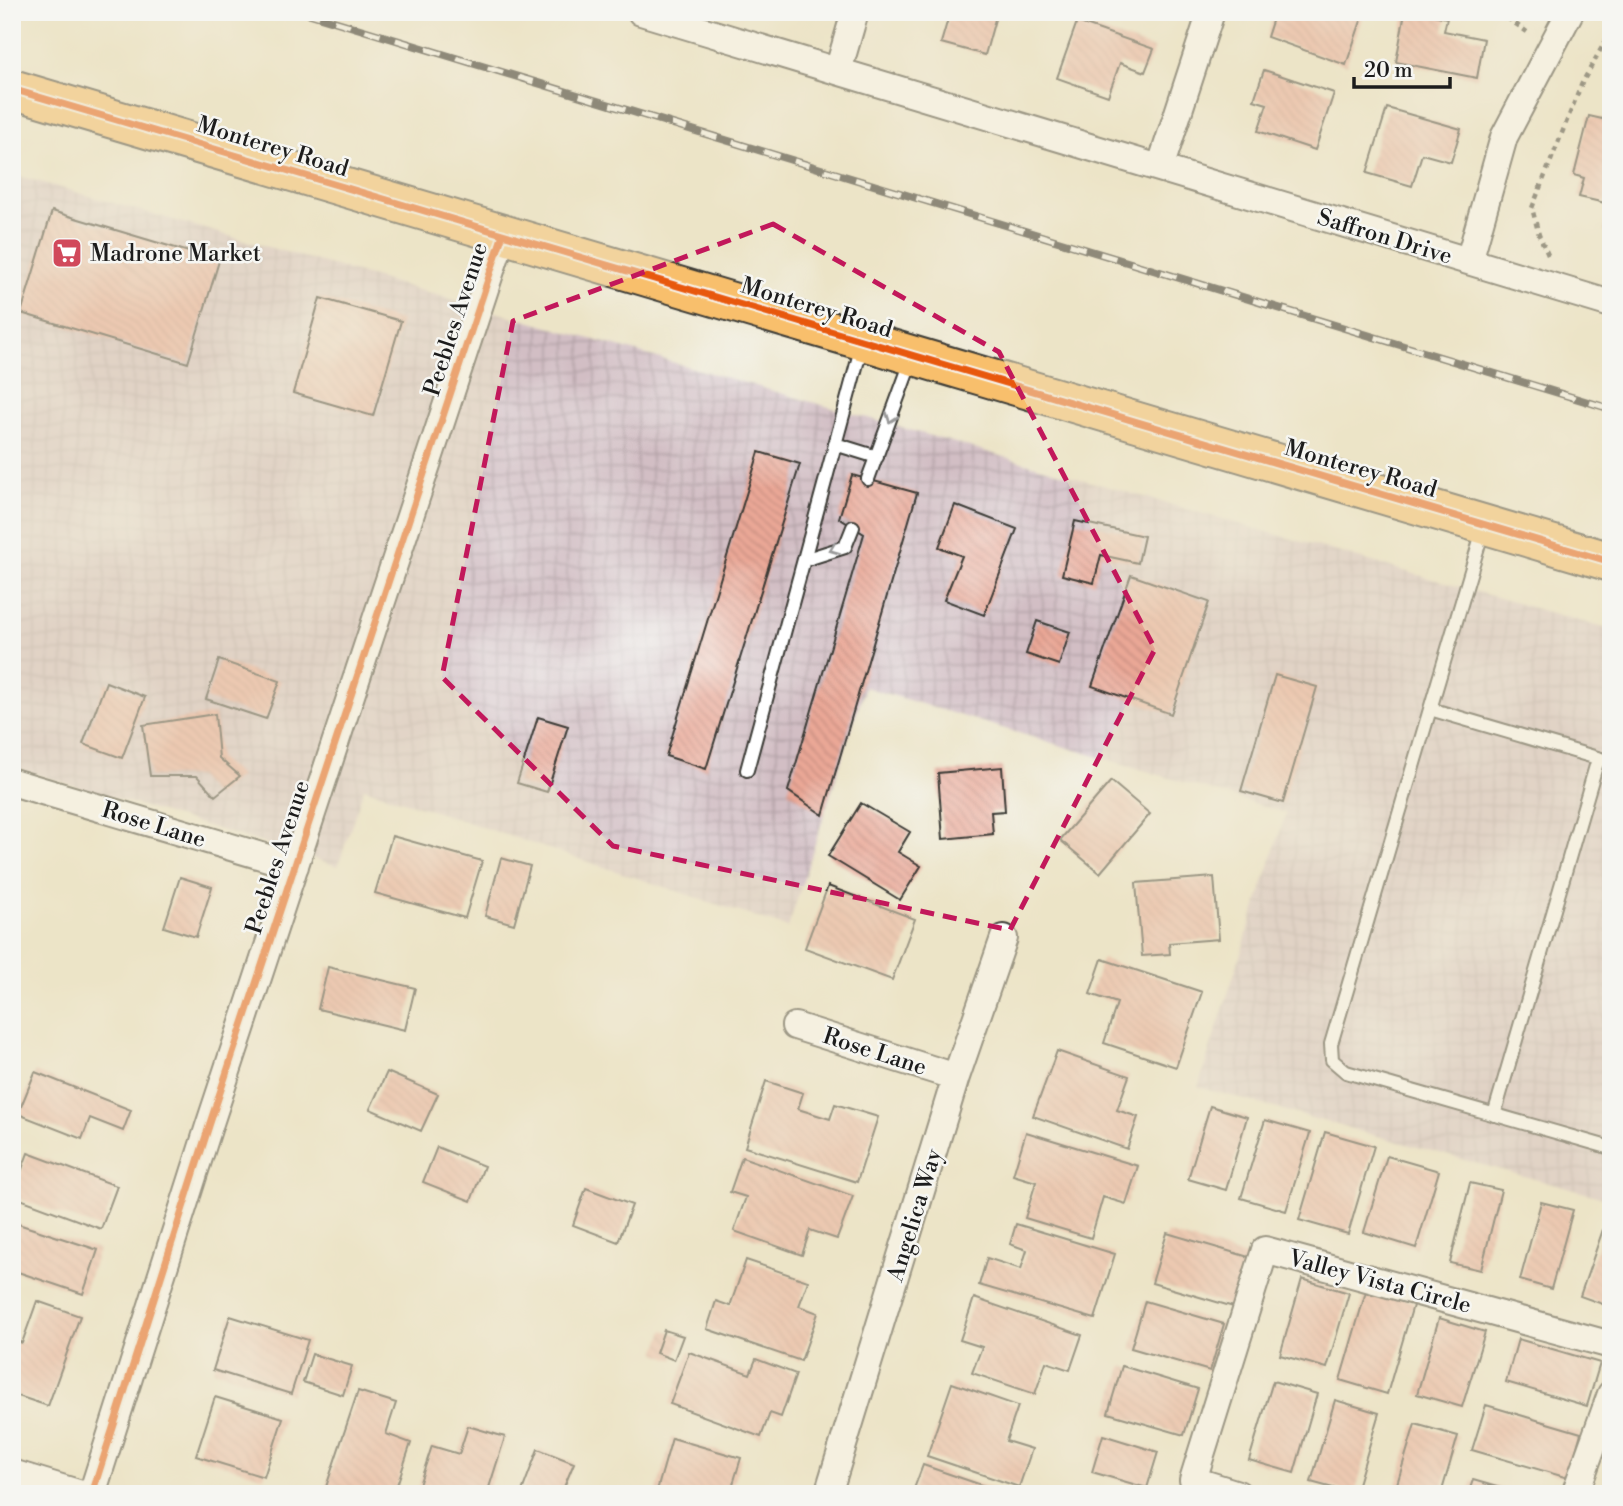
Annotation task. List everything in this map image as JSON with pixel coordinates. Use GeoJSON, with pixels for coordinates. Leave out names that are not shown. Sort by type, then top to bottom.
{"type":"FeatureCollection","features":[{"type":"Feature","properties":{"kind":"main road","name":"Monterey Road"},"geometry":{"type":"LineString","coordinates":[[12,89],[1611,562]]}},
{"type":"Feature","properties":{"kind":"street","name":"Saffron Drive"},"geometry":{"type":"LineString","coordinates":[[641,12],[1611,303]]}},
{"type":"Feature","properties":{"kind":"street"},"geometry":{"type":"LineString","coordinates":[[838,71],[855,12]]}},
{"type":"Feature","properties":{"kind":"street"},"geometry":{"type":"LineString","coordinates":[[1160,168],[1211,12]]}},
{"type":"Feature","properties":{"kind":"street"},"geometry":{"type":"LineString","coordinates":[[1469,261],[1504,136],[1570,12]]}},
{"type":"Feature","properties":{"kind":"street","name":"Peebles Avenue"},"geometry":{"type":"LineString","coordinates":[[92,1494],[209,1126],[503,234]]}},
{"type":"Feature","properties":{"kind":"street","name":"Rose Lane"},"geometry":{"type":"LineString","coordinates":[[12,782],[295,866]]}},
{"type":"Feature","properties":{"kind":"street","name":"Angelica Way"},"geometry":{"type":"LineString","coordinates":[[828,1494],[956,1077],[1004,938]]}},
{"type":"Feature","properties":{"kind":"street","name":"Rose Lane"},"geometry":{"type":"LineString","coordinates":[[795,1026],[956,1077]]}},
{"type":"Feature","properties":{"kind":"street","name":"Valley Vista Circle"},"geometry":{"type":"LineString","coordinates":[[1238,1494],[1193,1480],[1265,1250],[1611,1345]]}},
{"type":"Feature","properties":{"kind":"street"},"geometry":{"type":"LineString","coordinates":[[1576,1494],[1611,1394]]}},
{"type":"Feature","properties":{"kind":"street"},"geometry":{"type":"LineString","coordinates":[[12,1473],[81,1494]]}},
{"type":"Feature","properties":{"kind":"lane"},"geometry":{"type":"LineString","coordinates":[[747,770],[863,341]]}},
{"type":"Feature","properties":{"kind":"lane"},"geometry":{"type":"LineString","coordinates":[[868,480],[913,356]]}},
{"type":"Feature","properties":{"kind":"lane"},"geometry":{"type":"LineString","coordinates":[[835,444],[877,457]]}},
{"type":"Feature","properties":{"kind":"lane"},"geometry":{"type":"LineString","coordinates":[[1485,524],[1331,1044],[1332,1060],[1346,1072],[1611,1149]]}},
{"type":"Feature","properties":{"kind":"lane"},"geometry":{"type":"LineString","coordinates":[[804,560],[845,547],[853,527]]}},
{"type":"Feature","properties":{"kind":"lane"},"geometry":{"type":"LineString","coordinates":[[1430,709],[1604,760],[1494,1115]]}},
{"type":"Feature","properties":{"kind":"path"},"geometry":{"type":"LineString","coordinates":[[1549,258],[1532,208],[1582,83],[1611,31]]}},
{"type":"Feature","properties":{"kind":"highlighted area"},"geometry":{"type":"Polygon","coordinates":[[[773,224],[999,352],[1155,649],[1010,930],[613,846],[442,677],[513,321],[773,224]]]}},
{"type":"Feature","properties":{"kind":"shaded area"},"geometry":{"type":"Polygon","coordinates":[[[12,174],[1611,630],[1611,1200],[1198,1087],[1286,813],[865,687],[788,928],[364,788],[338,866],[12,767],[12,174]]]}},
{"type":"Feature","properties":{"kind":"building"},"geometry":{"type":"Polygon","coordinates":[[[950,12],[997,12],[985,55],[941,43],[950,12]]]}},
{"type":"Feature","properties":{"kind":"building"},"geometry":{"type":"Polygon","coordinates":[[[1275,12],[1364,12],[1346,65],[1267,37],[1275,12]]]}},
{"type":"Feature","properties":{"kind":"building"},"geometry":{"type":"Polygon","coordinates":[[[1405,12],[1447,18],[1444,31],[1484,39],[1477,78],[1396,62],[1405,12]]]}},
{"type":"Feature","properties":{"kind":"building"},"geometry":{"type":"Polygon","coordinates":[[[1077,22],[1154,49],[1145,72],[1120,63],[1108,96],[1057,78],[1077,22]]]}},
{"type":"Feature","properties":{"kind":"building"},"geometry":{"type":"Polygon","coordinates":[[[1264,70],[1334,93],[1315,150],[1258,131],[1267,104],[1254,100],[1264,70]]]}},
{"type":"Feature","properties":{"kind":"building"},"geometry":{"type":"Polygon","coordinates":[[[1387,108],[1461,129],[1451,162],[1422,154],[1412,186],[1367,173],[1387,108]]]}},
{"type":"Feature","properties":{"kind":"building"},"geometry":{"type":"Polygon","coordinates":[[[1589,116],[1611,121],[1611,179],[1605,203],[1579,197],[1584,178],[1574,175],[1589,116]]]}},
{"type":"Feature","properties":{"kind":"building"},"geometry":{"type":"Polygon","coordinates":[[[1611,209],[1611,234],[1604,232],[1611,209]]]}},
{"type":"Feature","properties":{"kind":"building"},"geometry":{"type":"Polygon","coordinates":[[[52,211],[219,261],[188,363],[21,313],[52,211]]]}},
{"type":"Feature","properties":{"kind":"building"},"geometry":{"type":"Polygon","coordinates":[[[320,298],[401,321],[373,416],[293,393],[320,298]]]}},
{"type":"Feature","properties":{"kind":"building"},"geometry":{"type":"Polygon","coordinates":[[[759,452],[800,464],[706,769],[666,756],[759,452]]]}},
{"type":"Feature","properties":{"kind":"building"},"geometry":{"type":"Polygon","coordinates":[[[852,475],[917,493],[823,815],[788,791],[864,534],[839,518],[852,475]]]}},
{"type":"Feature","properties":{"kind":"building"},"geometry":{"type":"Polygon","coordinates":[[[955,505],[1017,529],[984,615],[944,600],[962,556],[939,547],[955,505]]]}},
{"type":"Feature","properties":{"kind":"building"},"geometry":{"type":"Polygon","coordinates":[[[1075,521],[1144,536],[1138,563],[1101,555],[1094,583],[1062,575],[1075,521]]]}},
{"type":"Feature","properties":{"kind":"building"},"geometry":{"type":"Polygon","coordinates":[[[1131,575],[1209,602],[1171,714],[1092,686],[1131,575]]]}},
{"type":"Feature","properties":{"kind":"building"},"geometry":{"type":"Polygon","coordinates":[[[1037,621],[1070,632],[1059,665],[1026,654],[1037,621]]]}},
{"type":"Feature","properties":{"kind":"building"},"geometry":{"type":"Polygon","coordinates":[[[219,660],[280,681],[266,719],[206,699],[219,660]]]}},
{"type":"Feature","properties":{"kind":"building"},"geometry":{"type":"Polygon","coordinates":[[[1275,675],[1317,687],[1283,803],[1241,791],[1275,675]]]}},
{"type":"Feature","properties":{"kind":"building"},"geometry":{"type":"Polygon","coordinates":[[[106,682],[145,697],[122,758],[83,744],[106,682]]]}},
{"type":"Feature","properties":{"kind":"building"},"geometry":{"type":"Polygon","coordinates":[[[215,714],[219,758],[240,776],[215,796],[197,776],[150,776],[143,725],[215,714]]]}},
{"type":"Feature","properties":{"kind":"building"},"geometry":{"type":"Polygon","coordinates":[[[538,717],[568,726],[547,792],[517,783],[538,717]]]}},
{"type":"Feature","properties":{"kind":"building"},"geometry":{"type":"Polygon","coordinates":[[[1002,767],[1005,811],[991,812],[993,834],[943,839],[938,773],[1002,767]]]}},
{"type":"Feature","properties":{"kind":"building"},"geometry":{"type":"Polygon","coordinates":[[[1111,781],[1150,814],[1100,873],[1060,840],[1111,781]]]}},
{"type":"Feature","properties":{"kind":"building"},"geometry":{"type":"Polygon","coordinates":[[[861,803],[910,832],[898,852],[921,866],[900,900],[828,856],[861,803]]]}},
{"type":"Feature","properties":{"kind":"building"},"geometry":{"type":"Polygon","coordinates":[[[392,836],[482,861],[465,918],[375,893],[392,836]]]}},
{"type":"Feature","properties":{"kind":"building"},"geometry":{"type":"Polygon","coordinates":[[[501,858],[530,866],[514,924],[485,916],[501,858]]]}},
{"type":"Feature","properties":{"kind":"building"},"geometry":{"type":"Polygon","coordinates":[[[180,877],[212,887],[196,937],[164,927],[180,877]]]}},
{"type":"Feature","properties":{"kind":"building"},"geometry":{"type":"Polygon","coordinates":[[[1214,877],[1219,939],[1169,943],[1170,954],[1142,956],[1136,883],[1214,877]]]}},
{"type":"Feature","properties":{"kind":"building"},"geometry":{"type":"Polygon","coordinates":[[[828,886],[915,919],[892,980],[805,948],[828,886]]]}},
{"type":"Feature","properties":{"kind":"building"},"geometry":{"type":"Polygon","coordinates":[[[1102,959],[1202,992],[1176,1067],[1104,1043],[1117,1003],[1090,994],[1102,959]]]}},
{"type":"Feature","properties":{"kind":"building"},"geometry":{"type":"Polygon","coordinates":[[[328,967],[415,988],[405,1030],[318,1009],[328,967]]]}},
{"type":"Feature","properties":{"kind":"building"},"geometry":{"type":"Polygon","coordinates":[[[1057,1051],[1129,1076],[1117,1110],[1138,1117],[1127,1149],[1033,1116],[1057,1051]]]}},
{"type":"Feature","properties":{"kind":"building"},"geometry":{"type":"Polygon","coordinates":[[[35,1072],[131,1110],[123,1131],[90,1118],[82,1139],[18,1114],[35,1072]]]}},
{"type":"Feature","properties":{"kind":"building"},"geometry":{"type":"Polygon","coordinates":[[[387,1072],[438,1094],[421,1131],[370,1109],[387,1072]]]}},
{"type":"Feature","properties":{"kind":"building"},"geometry":{"type":"Polygon","coordinates":[[[766,1081],[803,1093],[798,1109],[830,1119],[835,1104],[878,1117],[857,1182],[745,1147],[766,1081]]]}},
{"type":"Feature","properties":{"kind":"building"},"geometry":{"type":"Polygon","coordinates":[[[1210,1106],[1247,1117],[1226,1190],[1188,1179],[1210,1106]]]}},
{"type":"Feature","properties":{"kind":"building"},"geometry":{"type":"Polygon","coordinates":[[[1265,1120],[1310,1133],[1286,1211],[1241,1198],[1265,1120]]]}},
{"type":"Feature","properties":{"kind":"building"},"geometry":{"type":"Polygon","coordinates":[[[1026,1132],[1138,1166],[1126,1204],[1103,1197],[1091,1238],[1025,1218],[1036,1182],[1013,1175],[1026,1132]]]}},
{"type":"Feature","properties":{"kind":"building"},"geometry":{"type":"Polygon","coordinates":[[[1325,1132],[1374,1146],[1348,1234],[1299,1220],[1325,1132]]]}},
{"type":"Feature","properties":{"kind":"building"},"geometry":{"type":"Polygon","coordinates":[[[437,1147],[484,1166],[471,1201],[423,1182],[437,1147]]]}},
{"type":"Feature","properties":{"kind":"building"},"geometry":{"type":"Polygon","coordinates":[[[28,1153],[117,1186],[101,1229],[12,1196],[28,1153]]]}},
{"type":"Feature","properties":{"kind":"building"},"geometry":{"type":"Polygon","coordinates":[[[1387,1156],[1439,1171],[1416,1248],[1364,1232],[1387,1156]]]}},
{"type":"Feature","properties":{"kind":"building"},"geometry":{"type":"Polygon","coordinates":[[[742,1157],[853,1196],[837,1239],[810,1230],[802,1255],[734,1231],[746,1197],[730,1192],[742,1157]]]}},
{"type":"Feature","properties":{"kind":"building"},"geometry":{"type":"Polygon","coordinates":[[[1470,1183],[1501,1190],[1481,1270],[1450,1263],[1470,1183]]]}},
{"type":"Feature","properties":{"kind":"building"},"geometry":{"type":"Polygon","coordinates":[[[586,1188],[632,1205],[618,1242],[573,1225],[586,1188]]]}},
{"type":"Feature","properties":{"kind":"building"},"geometry":{"type":"Polygon","coordinates":[[[1541,1202],[1573,1210],[1551,1289],[1520,1280],[1541,1202]]]}},
{"type":"Feature","properties":{"kind":"building"},"geometry":{"type":"Polygon","coordinates":[[[1608,1215],[1611,1216],[1611,1307],[1580,1296],[1608,1215]]]}},
{"type":"Feature","properties":{"kind":"building"},"geometry":{"type":"Polygon","coordinates":[[[12,1222],[98,1250],[83,1294],[12,1270],[12,1222]]]}},
{"type":"Feature","properties":{"kind":"building"},"geometry":{"type":"Polygon","coordinates":[[[1016,1224],[1115,1254],[1095,1319],[979,1285],[987,1258],[1021,1269],[1027,1250],[1010,1244],[1016,1224]]]}},
{"type":"Feature","properties":{"kind":"building"},"geometry":{"type":"Polygon","coordinates":[[[1167,1233],[1252,1258],[1237,1308],[1152,1283],[1167,1233]]]}},
{"type":"Feature","properties":{"kind":"building"},"geometry":{"type":"Polygon","coordinates":[[[746,1260],[808,1281],[799,1306],[818,1313],[801,1361],[707,1329],[716,1301],[730,1306],[746,1260]]]}},
{"type":"Feature","properties":{"kind":"building"},"geometry":{"type":"Polygon","coordinates":[[[1302,1279],[1349,1293],[1327,1368],[1280,1355],[1302,1279]]]}},
{"type":"Feature","properties":{"kind":"building"},"geometry":{"type":"Polygon","coordinates":[[[1367,1288],[1414,1302],[1387,1394],[1340,1380],[1367,1288]]]}},
{"type":"Feature","properties":{"kind":"building"},"geometry":{"type":"Polygon","coordinates":[[[974,1298],[1082,1335],[1070,1370],[1046,1362],[1035,1394],[972,1373],[982,1347],[960,1340],[974,1298]]]}},
{"type":"Feature","properties":{"kind":"building"},"geometry":{"type":"Polygon","coordinates":[[[37,1301],[80,1316],[48,1406],[12,1394],[12,1339],[22,1343],[37,1301]]]}},
{"type":"Feature","properties":{"kind":"building"},"geometry":{"type":"Polygon","coordinates":[[[1145,1301],[1224,1324],[1210,1371],[1131,1348],[1145,1301]]]}},
{"type":"Feature","properties":{"kind":"building"},"geometry":{"type":"Polygon","coordinates":[[[230,1316],[308,1340],[291,1394],[213,1370],[230,1316]]]}},
{"type":"Feature","properties":{"kind":"building"},"geometry":{"type":"Polygon","coordinates":[[[1439,1318],[1485,1332],[1462,1407],[1417,1394],[1439,1318]]]}},
{"type":"Feature","properties":{"kind":"building"},"geometry":{"type":"Polygon","coordinates":[[[664,1330],[683,1336],[674,1360],[656,1353],[664,1330]]]}},
{"type":"Feature","properties":{"kind":"building"},"geometry":{"type":"Polygon","coordinates":[[[1518,1339],[1600,1363],[1587,1406],[1506,1382],[1518,1339]]]}},
{"type":"Feature","properties":{"kind":"building"},"geometry":{"type":"Polygon","coordinates":[[[689,1352],[750,1374],[756,1359],[796,1374],[781,1417],[770,1413],[761,1437],[670,1404],[689,1352]]]}},
{"type":"Feature","properties":{"kind":"building"},"geometry":{"type":"Polygon","coordinates":[[[312,1354],[352,1366],[343,1395],[303,1382],[312,1354]]]}},
{"type":"Feature","properties":{"kind":"building"},"geometry":{"type":"Polygon","coordinates":[[[1122,1366],[1198,1389],[1184,1435],[1108,1413],[1122,1366]]]}},
{"type":"Feature","properties":{"kind":"building"},"geometry":{"type":"Polygon","coordinates":[[[1273,1381],[1317,1394],[1294,1473],[1249,1460],[1273,1381]]]}},
{"type":"Feature","properties":{"kind":"building"},"geometry":{"type":"Polygon","coordinates":[[[952,1383],[1018,1406],[1006,1441],[1032,1449],[1019,1487],[927,1456],[952,1383]]]}},
{"type":"Feature","properties":{"kind":"building"},"geometry":{"type":"Polygon","coordinates":[[[358,1391],[396,1403],[386,1434],[411,1443],[394,1494],[346,1494],[326,1487],[358,1391]]]}},
{"type":"Feature","properties":{"kind":"building"},"geometry":{"type":"Polygon","coordinates":[[[215,1397],[283,1418],[264,1477],[196,1456],[215,1397]]]}},
{"type":"Feature","properties":{"kind":"building"},"geometry":{"type":"Polygon","coordinates":[[[1335,1400],[1379,1413],[1355,1494],[1311,1482],[1335,1400]]]}},
{"type":"Feature","properties":{"kind":"building"},"geometry":{"type":"Polygon","coordinates":[[[1486,1405],[1581,1433],[1568,1478],[1472,1450],[1486,1405]]]}},
{"type":"Feature","properties":{"kind":"building"},"geometry":{"type":"Polygon","coordinates":[[[1415,1424],[1458,1436],[1441,1494],[1394,1494],[1415,1424]]]}},
{"type":"Feature","properties":{"kind":"building"},"geometry":{"type":"Polygon","coordinates":[[[468,1426],[505,1437],[487,1494],[416,1494],[432,1446],[459,1454],[468,1426]]]}},
{"type":"Feature","properties":{"kind":"building"},"geometry":{"type":"Polygon","coordinates":[[[1103,1435],[1158,1452],[1147,1488],[1092,1472],[1103,1435]]]}},
{"type":"Feature","properties":{"kind":"building"},"geometry":{"type":"Polygon","coordinates":[[[672,1438],[741,1458],[730,1494],[656,1494],[672,1438]]]}},
{"type":"Feature","properties":{"kind":"building"},"geometry":{"type":"Polygon","coordinates":[[[538,1449],[574,1463],[564,1487],[580,1494],[521,1494],[538,1449]]]}},
{"type":"Feature","properties":{"kind":"building"},"geometry":{"type":"Polygon","coordinates":[[[923,1465],[1005,1493],[912,1494],[923,1465]]]}},
{"type":"Feature","properties":{"kind":"building"},"geometry":{"type":"Polygon","coordinates":[[[1473,1480],[1518,1493],[1518,1494],[1468,1494],[1473,1480]]]}},
{"type":"Feature","properties":{"kind":"railway"},"geometry":{"type":"LineString","coordinates":[[304,12],[1611,409]]}},
{"type":"Feature","properties":{"kind":"cycle path"},"geometry":{"type":"LineString","coordinates":[[12,89],[1611,562]]}},
{"type":"Feature","properties":{"kind":"cycle path"},"geometry":{"type":"LineString","coordinates":[[92,1494],[209,1126],[503,234]]}},
{"type":"Feature","properties":{"kind":"place","name":"Madrone Market"},"geometry":{"type":"Point","coordinates":[67,253]}}]}
